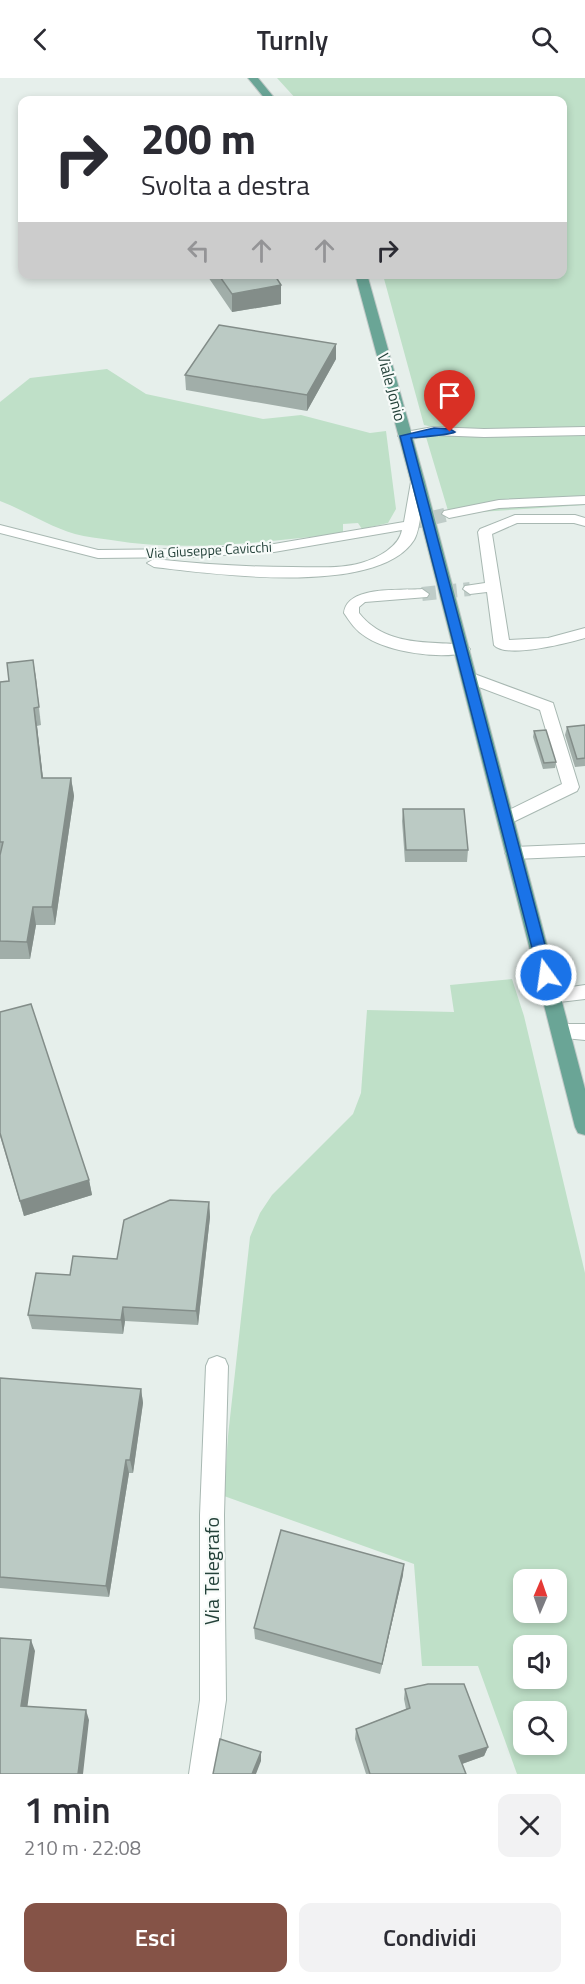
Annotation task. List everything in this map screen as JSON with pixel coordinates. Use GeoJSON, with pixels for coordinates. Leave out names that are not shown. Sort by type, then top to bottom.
{"type":"FeatureCollection","features":[{"type":"Feature","properties":{"kind":"main road"},"geometry":{"type":"LineString","coordinates":[[253,78],[268,96]]}},
{"type":"Feature","properties":{"kind":"main road","name":"Viale Jonio"},"geometry":{"type":"LineString","coordinates":[[362,279],[462,649],[585,1127]]}},
{"type":"Feature","properties":{"kind":"street"},"geometry":{"type":"LineString","coordinates":[[405,436],[434,431],[484,433],[585,431]]}},
{"type":"Feature","properties":{"kind":"street"},"geometry":{"type":"LineString","coordinates":[[98,555],[225,571],[328,573],[365,567],[396,552],[408,538],[418,482]]}},
{"type":"Feature","properties":{"kind":"street"},"geometry":{"type":"LineString","coordinates":[[449,514],[499,504],[585,500]]}},
{"type":"Feature","properties":{"kind":"street"},"geometry":{"type":"LineString","coordinates":[[585,522],[575,519],[515,519],[485,532],[502,645],[548,643],[585,633]]}},
{"type":"Feature","properties":{"kind":"street"},"geometry":{"type":"LineString","coordinates":[[0,523],[18,533]]}},
{"type":"Feature","properties":{"kind":"street","name":"Via Giuseppe Cavicchi"},"geometry":{"type":"LineString","coordinates":[[18,533],[98,555],[274,548],[401,526]]}},
{"type":"Feature","properties":{"kind":"street"},"geometry":{"type":"LineString","coordinates":[[0,529],[18,533]]}},
{"type":"Feature","properties":{"kind":"street"},"geometry":{"type":"LineString","coordinates":[[470,589],[493,587]]}},
{"type":"Feature","properties":{"kind":"street"},"geometry":{"type":"LineString","coordinates":[[422,594],[361,598],[352,605],[351,613],[356,623],[373,636],[419,648],[462,649]]}},
{"type":"Feature","properties":{"kind":"street"},"geometry":{"type":"LineString","coordinates":[[469,677],[547,706],[572,787],[506,819]]}},
{"type":"Feature","properties":{"kind":"street"},"geometry":{"type":"LineString","coordinates":[[514,853],[585,850]]}},
{"type":"Feature","properties":{"kind":"street"},"geometry":{"type":"LineString","coordinates":[[551,996],[585,992]]}},
{"type":"Feature","properties":{"kind":"street"},"geometry":{"type":"LineString","coordinates":[[561,1032],[585,1032]]}},
{"type":"Feature","properties":{"kind":"street","name":"Via Telegrafo"},"geometry":{"type":"LineString","coordinates":[[202,1774],[213,1700],[212,1515],[217,1366]]}},
{"type":"Feature","properties":{"kind":"green space"},"geometry":{"type":"Polygon","coordinates":[[[277,78],[585,78],[585,505],[449,514],[426,437],[435,435],[432,427],[424,425],[384,279],[567,279],[567,96],[293,96],[277,78]]]}},
{"type":"Feature","properties":{"kind":"green space"},"geometry":{"type":"Polygon","coordinates":[[[107,369],[146,394],[263,419],[301,415],[370,433],[386,431],[396,509],[388,523],[362,529],[358,523],[343,524],[343,534],[198,546],[169,546],[75,534],[0,501],[0,402],[30,378],[107,369]]]}},
{"type":"Feature","properties":{"kind":"green space"},"geometry":{"type":"Polygon","coordinates":[[[512,979],[524,1016],[585,1273],[585,1774],[517,1774],[478,1666],[422,1666],[414,1564],[224,1496],[228,1436],[250,1237],[260,1213],[272,1195],[353,1114],[361,1093],[367,1010],[454,1012],[450,985],[512,979]]]}},
{"type":"Feature","properties":{"kind":"building"},"geometry":{"type":"Polygon","coordinates":[[[222,279],[277,279],[281,285],[232,294],[222,279]]]}},
{"type":"Feature","properties":{"kind":"building"},"geometry":{"type":"Polygon","coordinates":[[[219,325],[336,344],[307,395],[185,375],[219,325]]]}},
{"type":"Feature","properties":{"kind":"building"},"geometry":{"type":"Polygon","coordinates":[[[33,660],[39,707],[34,708],[42,778],[71,778],[52,907],[33,907],[27,942],[0,941],[0,855],[3,842],[0,842],[0,682],[9,681],[7,663],[33,660]]]}},
{"type":"Feature","properties":{"kind":"building"},"geometry":{"type":"Polygon","coordinates":[[[585,725],[585,758],[577,759],[567,727],[585,725]]]}},
{"type":"Feature","properties":{"kind":"building"},"geometry":{"type":"Polygon","coordinates":[[[546,730],[556,762],[544,763],[534,731],[546,730]]]}},
{"type":"Feature","properties":{"kind":"building"},"geometry":{"type":"Polygon","coordinates":[[[403,809],[464,809],[468,850],[406,850],[403,809]]]}},
{"type":"Feature","properties":{"kind":"building"},"geometry":{"type":"Polygon","coordinates":[[[31,1004],[89,1180],[20,1201],[0,1133],[0,1012],[31,1004]]]}},
{"type":"Feature","properties":{"kind":"building"},"geometry":{"type":"Polygon","coordinates":[[[170,1200],[209,1202],[196,1311],[123,1307],[121,1320],[28,1315],[36,1273],[70,1275],[73,1256],[117,1259],[124,1220],[170,1200]]]}},
{"type":"Feature","properties":{"kind":"building"},"geometry":{"type":"Polygon","coordinates":[[[0,1378],[141,1389],[130,1460],[126,1460],[106,1586],[0,1577],[0,1378]]]}},
{"type":"Feature","properties":{"kind":"building"},"geometry":{"type":"Polygon","coordinates":[[[281,1530],[404,1564],[382,1664],[254,1628],[281,1530]]]}},
{"type":"Feature","properties":{"kind":"building"},"geometry":{"type":"Polygon","coordinates":[[[0,1638],[31,1640],[21,1706],[86,1710],[78,1774],[0,1774],[0,1638]]]}},
{"type":"Feature","properties":{"kind":"building"},"geometry":{"type":"Polygon","coordinates":[[[428,1684],[464,1684],[488,1747],[459,1756],[466,1774],[370,1774],[356,1729],[410,1708],[405,1689],[428,1684]]]}},
{"type":"Feature","properties":{"kind":"building"},"geometry":{"type":"Polygon","coordinates":[[[220,1739],[261,1752],[252,1774],[213,1774],[220,1739]]]}},
{"type":"Feature","properties":{"kind":"tunnel"},"geometry":{"type":"LineString","coordinates":[[411,523],[449,514]]}},
{"type":"Feature","properties":{"kind":"tunnel"},"geometry":{"type":"LineString","coordinates":[[422,594],[470,589]]}},
{"type":"Feature","properties":{"kind":"route"},"geometry":{"type":"LineString","coordinates":[[450,432],[434,431],[405,436],[546,975]]}}]}
